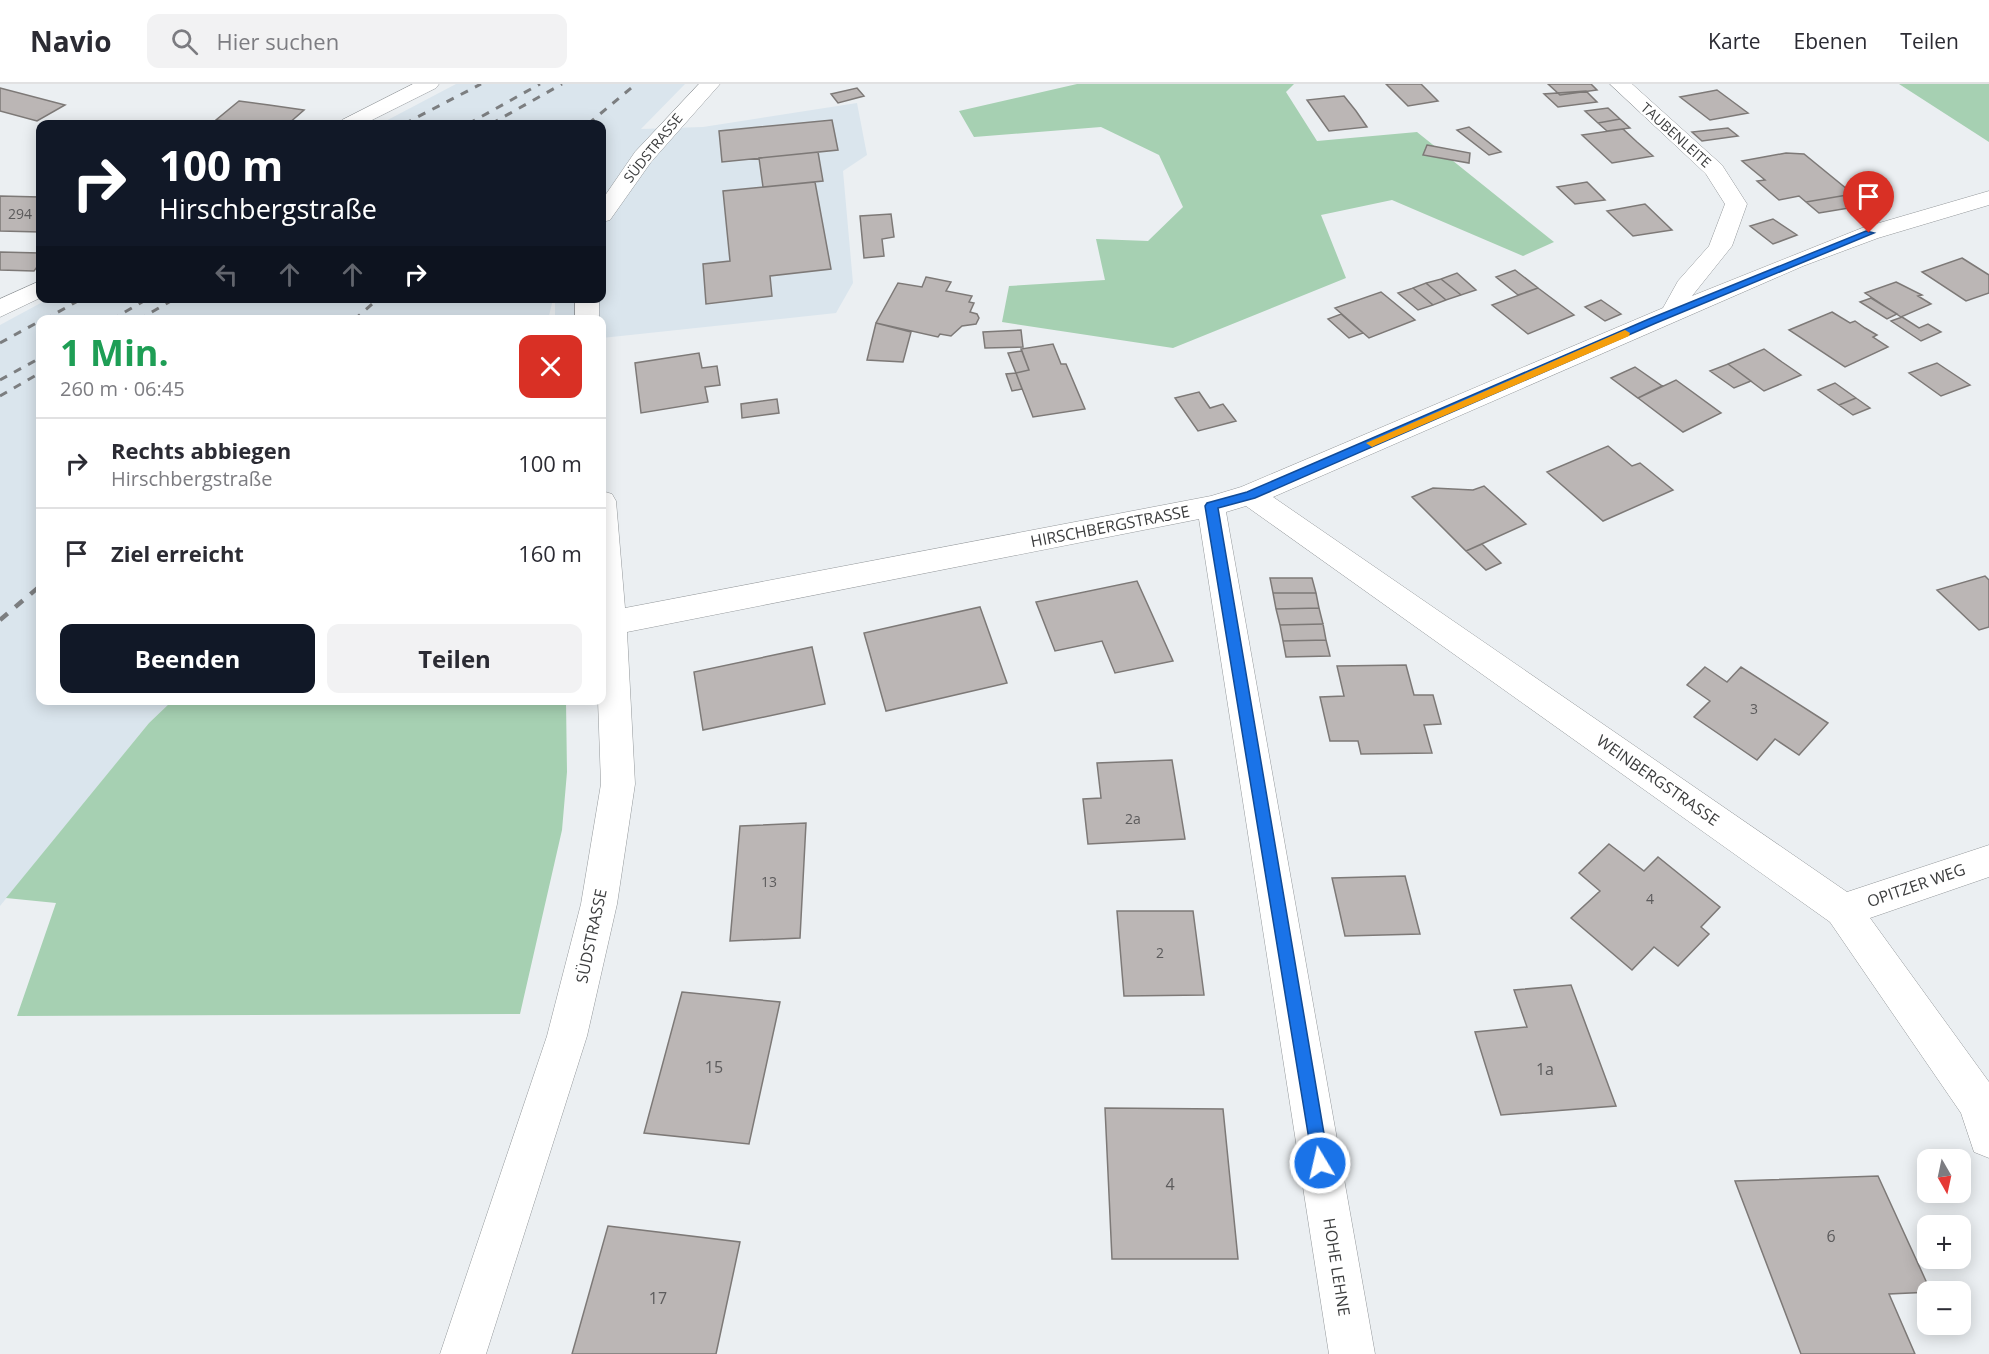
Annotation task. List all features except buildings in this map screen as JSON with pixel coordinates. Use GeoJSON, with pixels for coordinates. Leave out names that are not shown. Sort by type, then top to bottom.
{"type":"FeatureCollection","features":[{"type":"Feature","properties":{"kind":"street"},"geometry":{"type":"LineString","coordinates":[[357,120],[429,84]]}},
{"type":"Feature","properties":{"kind":"street","name":"SÜDSTRASSE"},"geometry":{"type":"LineString","coordinates":[[606,209],[643,157],[710,84]]}},
{"type":"Feature","properties":{"kind":"street","name":"TAUBENLEITE"},"geometry":{"type":"LineString","coordinates":[[1620,84],[1714,170],[1736,204],[1733,222],[1716,252],[1684,287],[1677,299],[1675,311]]}},
{"type":"Feature","properties":{"kind":"street","name":"HIRSCHBERGSTRASSE"},"geometry":{"type":"LineString","coordinates":[[611,622],[1211,506],[1250,495],[1675,311],[1859,236],[1989,198]]}},
{"type":"Feature","properties":{"kind":"street"},"geometry":{"type":"LineString","coordinates":[[5,300],[36,289]]}},
{"type":"Feature","properties":{"kind":"street","name":"WEINBERGSTRASSE"},"geometry":{"type":"LineString","coordinates":[[1250,495],[1843,910],[1979,1103],[1989,1137]]}},
{"type":"Feature","properties":{"kind":"street","name":"HOHE LEHNE"},"geometry":{"type":"LineString","coordinates":[[1211,506],[1352,1354]]}},
{"type":"Feature","properties":{"kind":"street","name":"SÜDSTRASSE"},"geometry":{"type":"LineString","coordinates":[[463,1354],[567,1036],[599,904],[618,784],[606,555]]}},
{"type":"Feature","properties":{"kind":"street","name":"OPITZER WEG"},"geometry":{"type":"LineString","coordinates":[[1843,910],[1989,861]]}},
{"type":"Feature","properties":{"kind":"shaded area"},"geometry":{"type":"Polygon","coordinates":[[[456,84],[685,84],[641,129],[703,127],[857,103],[867,155],[843,171],[853,283],[836,313],[606,338],[606,315],[555,315],[555,303],[606,303],[606,120],[388,120],[456,84]]]}},
{"type":"Feature","properties":{"kind":"shaded area"},"geometry":{"type":"Polygon","coordinates":[[[41,303],[552,303],[549,315],[36,315],[36,705],[168,705],[149,723],[0,906],[0,325],[41,303]]]}},
{"type":"Feature","properties":{"kind":"green space"},"geometry":{"type":"Polygon","coordinates":[[[1077,84],[1294,84],[1286,92],[1317,141],[1417,132],[1554,242],[1523,256],[1392,200],[1321,215],[1346,278],[1173,348],[1002,322],[1009,286],[1105,280],[1096,239],[1148,241],[1183,207],[1159,155],[1101,127],[974,137],[959,111],[1077,84]]]}},
{"type":"Feature","properties":{"kind":"green space"},"geometry":{"type":"Polygon","coordinates":[[[1899,84],[1989,84],[1989,142],[1899,84]]]}},
{"type":"Feature","properties":{"kind":"green space"},"geometry":{"type":"Polygon","coordinates":[[[168,705],[566,705],[567,772],[562,830],[520,1014],[17,1016],[56,903],[6,898],[149,723],[168,705]]]}},
{"type":"Feature","properties":{"kind":"railway"},"geometry":{"type":"LineString","coordinates":[[412,120],[481,84]]}},
{"type":"Feature","properties":{"kind":"railway"},"geometry":{"type":"LineString","coordinates":[[475,120],[540,84]]}},
{"type":"Feature","properties":{"kind":"railway"},"geometry":{"type":"LineString","coordinates":[[498,120],[562,84]]}},
{"type":"Feature","properties":{"kind":"railway"},"geometry":{"type":"LineString","coordinates":[[593,120],[636,84]]}},
{"type":"Feature","properties":{"kind":"railway"},"geometry":{"type":"LineString","coordinates":[[53,315],[74,303]]}},
{"type":"Feature","properties":{"kind":"railway"},"geometry":{"type":"LineString","coordinates":[[120,315],[140,303]]}},
{"type":"Feature","properties":{"kind":"railway"},"geometry":{"type":"LineString","coordinates":[[147,315],[167,303]]}},
{"type":"Feature","properties":{"kind":"railway"},"geometry":{"type":"LineString","coordinates":[[360,315],[373,303]]}},
{"type":"Feature","properties":{"kind":"railway"},"geometry":{"type":"LineString","coordinates":[[0,343],[36,323]]}},
{"type":"Feature","properties":{"kind":"railway"},"geometry":{"type":"LineString","coordinates":[[0,380],[36,360]]}},
{"type":"Feature","properties":{"kind":"railway"},"geometry":{"type":"LineString","coordinates":[[0,396],[36,375]]}},
{"type":"Feature","properties":{"kind":"railway"},"geometry":{"type":"LineString","coordinates":[[0,620],[36,589]]}},
{"type":"Feature","properties":{"kind":"slow traffic"},"geometry":{"type":"LineString","coordinates":[[1372,443],[1625,333]]}},
{"type":"Feature","properties":{"kind":"route"},"geometry":{"type":"LineString","coordinates":[[1320,1163],[1211,506],[1250,495],[1653,321],[1795,261],[1869,233]]}}]}
